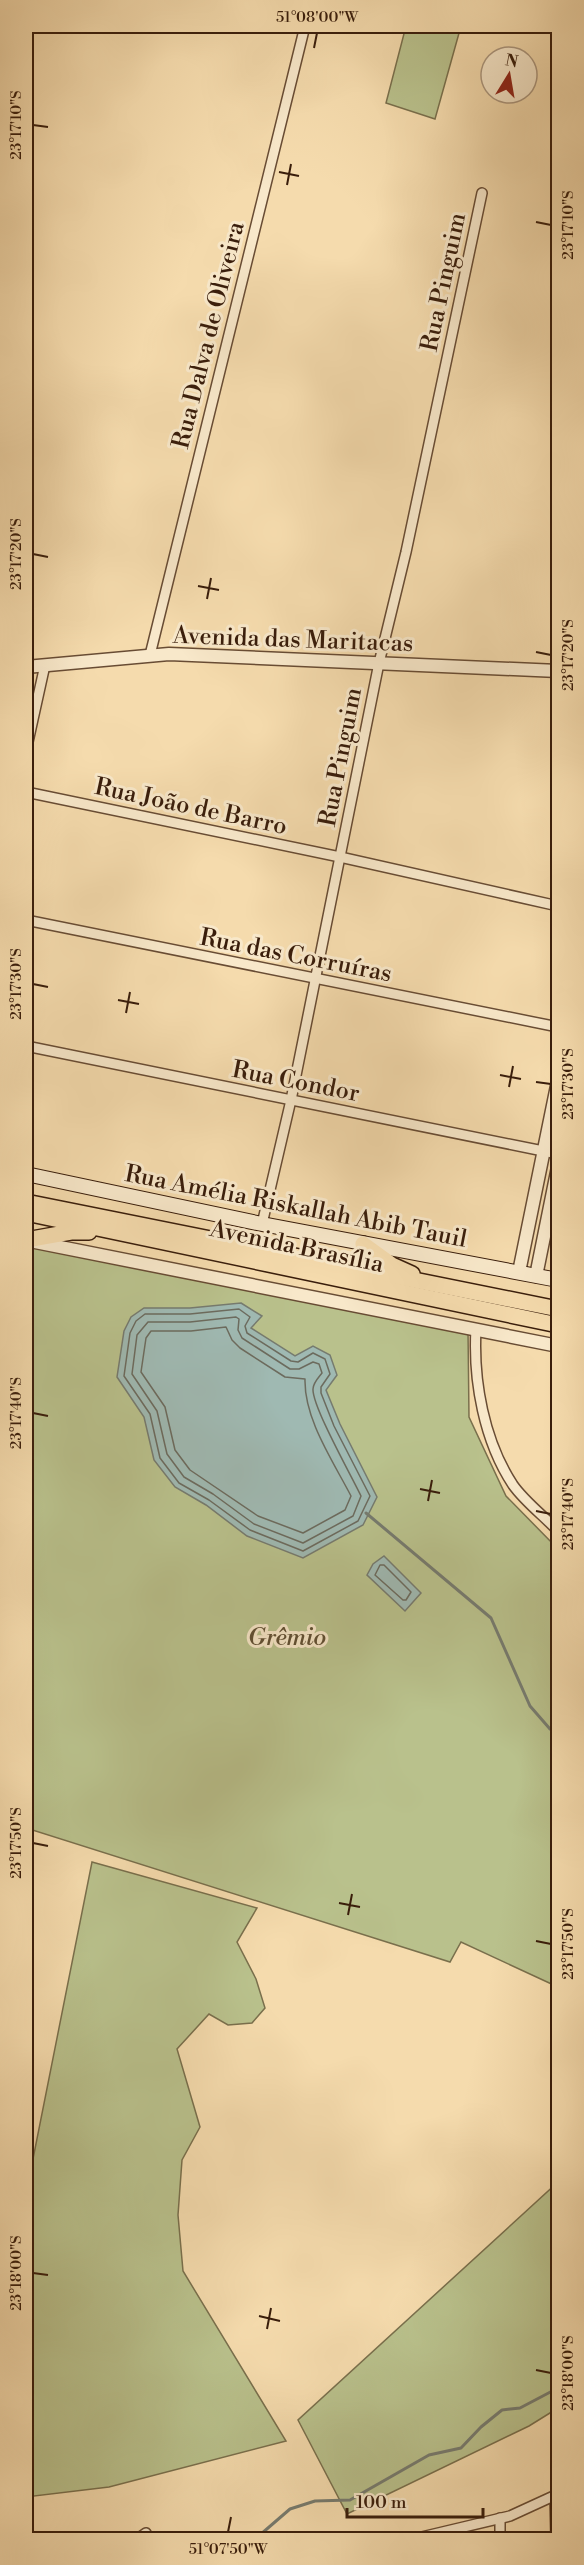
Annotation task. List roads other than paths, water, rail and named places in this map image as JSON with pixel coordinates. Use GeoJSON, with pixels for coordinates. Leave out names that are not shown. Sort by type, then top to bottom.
{"type":"FeatureCollection","features":[{"type":"Feature","properties":{"kind":"highway","name":"Avenida Brasília"},"geometry":{"type":"LineString","coordinates":[[26,1202],[558,1309]]}},
{"type":"Feature","properties":{"kind":"highway","name":"Avenida Brasília"},"geometry":{"type":"LineString","coordinates":[[26,1213],[558,1325]]}},
{"type":"Feature","properties":{"kind":"highway"},"geometry":{"type":"LineString","coordinates":[[26,1240],[71,1233],[135,1236]]}},
{"type":"Feature","properties":{"kind":"highway"},"geometry":{"type":"LineString","coordinates":[[363,1244],[392,1265],[457,1290]]}},
{"type":"Feature","properties":{"kind":"main road","name":"Rua Amélia Riskallah Abib Tauil"},"geometry":{"type":"LineString","coordinates":[[26,1174],[262,1224],[558,1280]]}},
{"type":"Feature","properties":{"kind":"street","name":"Rua Dalva de Oliveira"},"geometry":{"type":"LineString","coordinates":[[150,655],[305,26]]}},
{"type":"Feature","properties":{"kind":"street","name":"Rua Pinguim"},"geometry":{"type":"LineString","coordinates":[[262,1224],[291,1100],[379,663],[406,552],[482,193]]}},
{"type":"Feature","properties":{"kind":"street","name":"Avenida das Maritacas"},"geometry":{"type":"LineString","coordinates":[[26,668],[150,655],[558,671]]}},
{"type":"Feature","properties":{"kind":"street"},"geometry":{"type":"LineString","coordinates":[[26,751],[45,665]]}},
{"type":"Feature","properties":{"kind":"street","name":"Rua João de Barro"},"geometry":{"type":"LineString","coordinates":[[26,792],[340,857],[558,906]]}},
{"type":"Feature","properties":{"kind":"street","name":"Rua das Corruíras"},"geometry":{"type":"LineString","coordinates":[[26,920],[558,1027]]}},
{"type":"Feature","properties":{"kind":"street","name":"Rua Condor"},"geometry":{"type":"LineString","coordinates":[[26,1046],[558,1154]]}},
{"type":"Feature","properties":{"kind":"street"},"geometry":{"type":"LineString","coordinates":[[519,1272],[558,1081]]}},
{"type":"Feature","properties":{"kind":"street"},"geometry":{"type":"LineString","coordinates":[[536,1276],[557,1186],[558,1167]]}},
{"type":"Feature","properties":{"kind":"street"},"geometry":{"type":"LineString","coordinates":[[26,1240],[558,1346]]}},
{"type":"Feature","properties":{"kind":"street"},"geometry":{"type":"LineString","coordinates":[[476,1329],[476,1368],[493,1448],[514,1486],[558,1531]]}},
{"type":"Feature","properties":{"kind":"street"},"geometry":{"type":"LineString","coordinates":[[409,2540],[447,2535],[500,2518],[557,2495],[556,2540]]}},
{"type":"Feature","properties":{"kind":"street"},"geometry":{"type":"LineString","coordinates":[[500,2518],[500,2540]]}},
{"type":"Feature","properties":{"kind":"street"},"geometry":{"type":"LineString","coordinates":[[136,2540],[147,2534]]}},
{"type":"Feature","properties":{"kind":"water"},"geometry":{"type":"Polygon","coordinates":[[[241,1303],[262,1316],[251,1328],[295,1356],[313,1346],[330,1355],[337,1375],[326,1390],[340,1424],[377,1497],[363,1525],[303,1558],[247,1536],[206,1505],[175,1487],[154,1460],[144,1417],[117,1377],[124,1331],[131,1317],[144,1308],[190,1308],[241,1303]]]}},
{"type":"Feature","properties":{"kind":"water"},"geometry":{"type":"Polygon","coordinates":[[[384,1556],[421,1593],[405,1611],[367,1575],[373,1564],[384,1556]]]}},
{"type":"Feature","properties":{"kind":"waterway"},"geometry":{"type":"LineString","coordinates":[[366,1513],[491,1618],[530,1706],[550,1729],[558,1734]]}},
{"type":"Feature","properties":{"kind":"waterway"},"geometry":{"type":"LineString","coordinates":[[254,2540],[290,2509],[315,2501],[350,2500],[429,2455],[461,2448],[481,2427],[502,2410],[520,2408],[558,2388]]}},
{"type":"Feature","properties":{"kind":"park label","name":"Grêmio"},"geometry":{"type":"Point","coordinates":[287,1637]}}]}
